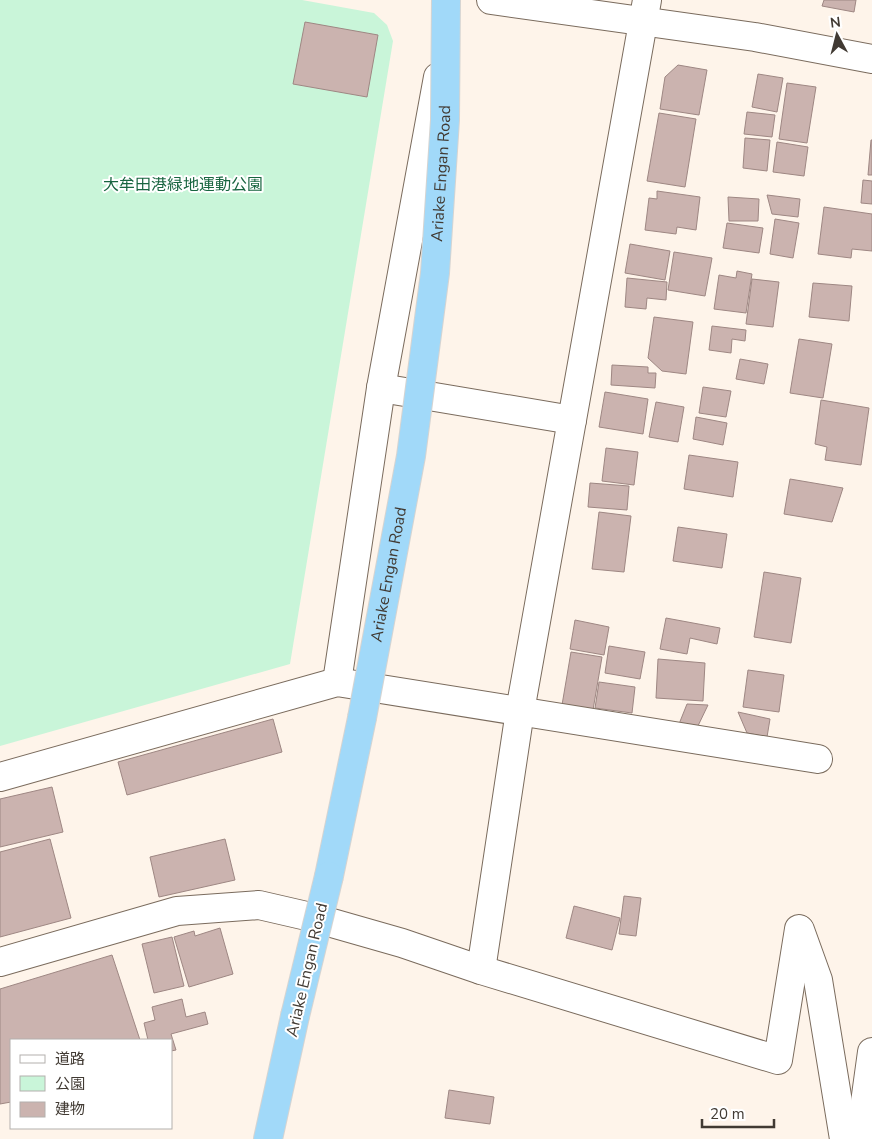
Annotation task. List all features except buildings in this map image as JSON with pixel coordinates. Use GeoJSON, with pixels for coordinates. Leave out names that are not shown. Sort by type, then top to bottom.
{"type":"FeatureCollection","features":[{"type":"Feature","properties":{"kind":"highway","name":"Ariake Engan Road"},"geometry":{"type":"LineString","coordinates":[[268,1139],[329,876],[362,718],[411,456],[434,283],[445,120],[446,0]]}},
{"type":"Feature","properties":{"kind":"street"},"geometry":{"type":"LineString","coordinates":[[336,682],[381,388],[452,0]]}},
{"type":"Feature","properties":{"kind":"street"},"geometry":{"type":"LineString","coordinates":[[491,0],[646,11],[755,37],[872,59]]}},
{"type":"Feature","properties":{"kind":"street"},"geometry":{"type":"LineString","coordinates":[[481,970],[520,710],[646,11]]}},
{"type":"Feature","properties":{"kind":"street"},"geometry":{"type":"LineString","coordinates":[[381,388],[572,420]]}},
{"type":"Feature","properties":{"kind":"street"},"geometry":{"type":"LineString","coordinates":[[0,776],[336,682],[818,759]]}},
{"type":"Feature","properties":{"kind":"street"},"geometry":{"type":"LineString","coordinates":[[0,962],[177,911],[259,906],[384,938],[481,970],[778,1060],[800,928],[818,980],[844,1139]]}},
{"type":"Feature","properties":{"kind":"street"},"geometry":{"type":"LineString","coordinates":[[860,1139],[871,1063]]}},
{"type":"Feature","properties":{"kind":"green space","name":"大牟田港緑地運動公園"},"geometry":{"type":"Polygon","coordinates":[[[0,0],[302,0],[374,13],[387,25],[393,41],[290,664],[0,746],[0,0]]]}}]}
